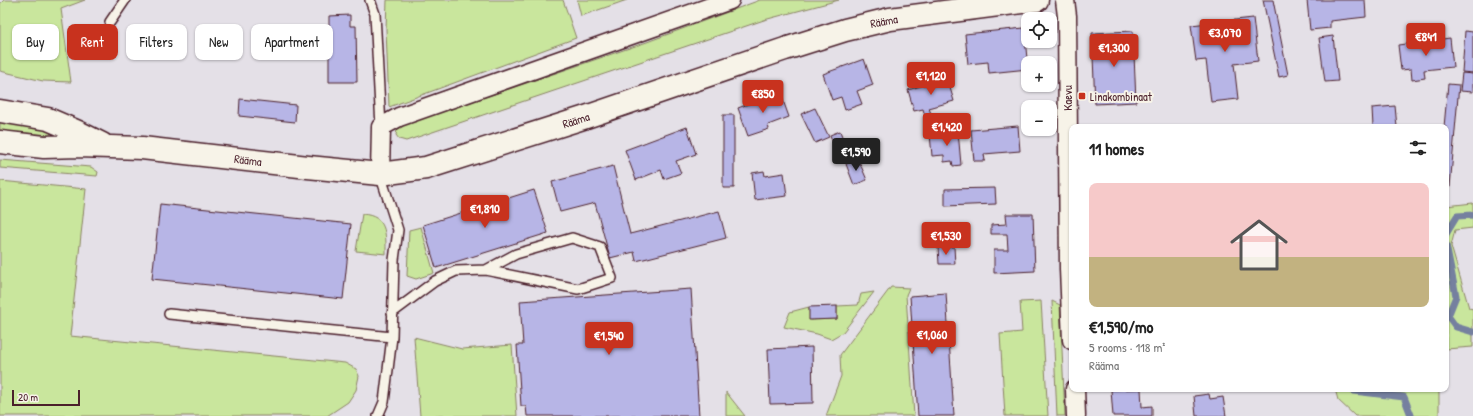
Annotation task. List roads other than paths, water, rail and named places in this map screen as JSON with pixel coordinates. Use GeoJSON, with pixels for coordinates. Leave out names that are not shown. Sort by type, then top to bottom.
{"type":"FeatureCollection","features":[{"type":"Feature","properties":{"kind":"main road","name":"Rääma"},"geometry":{"type":"LineString","coordinates":[[0,142],[44,147],[107,146],[142,148],[380,174],[426,168],[576,121],[785,49],[845,30],[890,19],[1037,0]]}},
{"type":"Feature","properties":{"kind":"main road"},"geometry":{"type":"LineString","coordinates":[[0,103],[48,119]]}},
{"type":"Feature","properties":{"kind":"main road","name":"Rääma"},"geometry":{"type":"LineString","coordinates":[[0,111],[48,119],[107,146]]}},
{"type":"Feature","properties":{"kind":"street"},"geometry":{"type":"LineString","coordinates":[[380,174],[381,126],[399,117],[730,0]]}},
{"type":"Feature","properties":{"kind":"street","name":"Kaevu"},"geometry":{"type":"LineString","coordinates":[[1065,0],[1067,16],[1069,185]]}},
{"type":"Feature","properties":{"kind":"street"},"geometry":{"type":"LineString","coordinates":[[1074,392],[1076,416]]}},
{"type":"Feature","properties":{"kind":"lane"},"geometry":{"type":"LineString","coordinates":[[110,22],[125,0]]}},
{"type":"Feature","properties":{"kind":"lane"},"geometry":{"type":"LineString","coordinates":[[370,0],[375,14],[381,126]]}},
{"type":"Feature","properties":{"kind":"lane"},"geometry":{"type":"LineString","coordinates":[[378,416],[384,402],[392,337],[394,260],[398,230],[380,174]]}},
{"type":"Feature","properties":{"kind":"lane"},"geometry":{"type":"LineString","coordinates":[[392,312],[435,281],[456,271],[486,270],[578,289],[612,278],[600,247],[572,238],[516,254],[486,270]]}},
{"type":"Feature","properties":{"kind":"lane"},"geometry":{"type":"LineString","coordinates":[[168,314],[392,337]]}},
{"type":"Feature","properties":{"kind":"waterway"},"geometry":{"type":"LineString","coordinates":[[1449,229],[1457,216],[1473,215]]}},
{"type":"Feature","properties":{"kind":"waterway"},"geometry":{"type":"LineString","coordinates":[[1449,260],[1456,296],[1449,314]]}},
{"type":"Feature","properties":{"kind":"waterway"},"geometry":{"type":"LineString","coordinates":[[1449,317],[1456,327],[1473,332]]}},
{"type":"Feature","properties":{"kind":"waterway"},"geometry":{"type":"LineString","coordinates":[[1362,392],[1404,397],[1411,416]]}},
{"type":"Feature","properties":{"kind":"place","name":"Linakombinaat"},"geometry":{"type":"Point","coordinates":[1082,96]}}]}
